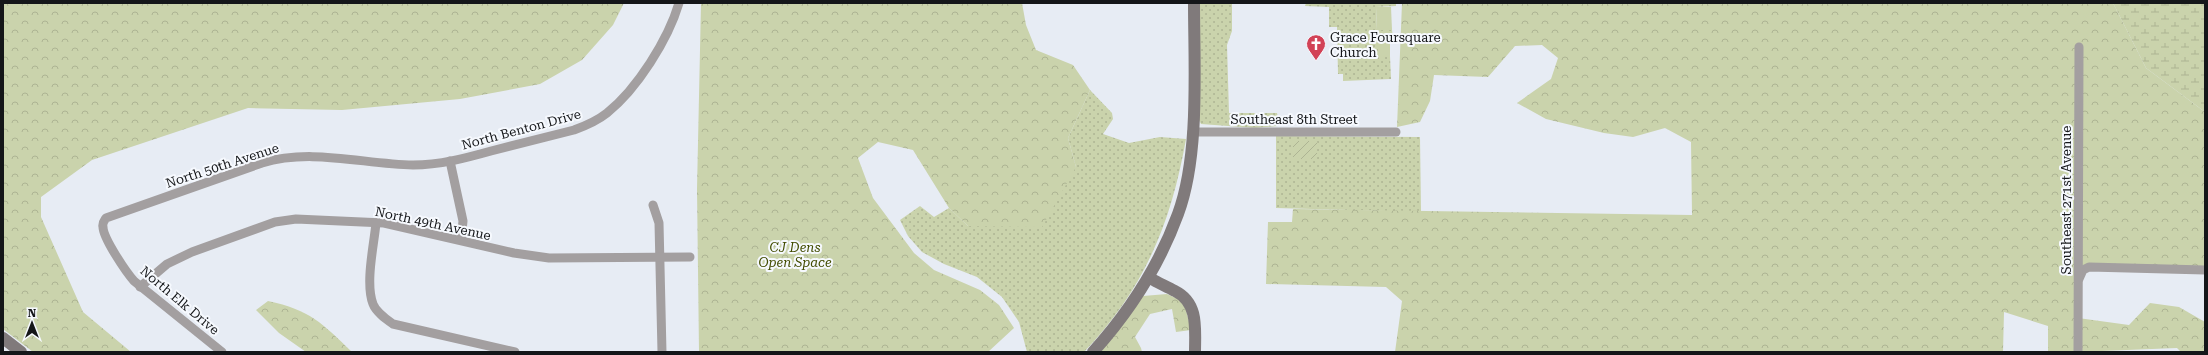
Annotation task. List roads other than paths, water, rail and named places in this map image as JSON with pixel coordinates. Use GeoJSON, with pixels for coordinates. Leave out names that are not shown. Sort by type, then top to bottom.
{"type":"FeatureCollection","features":[{"type":"Feature","properties":{"kind":"main road"},"geometry":{"type":"LineString","coordinates":[[1093,352],[1119,322],[1150,278],[1179,213],[1188,173],[1192,132],[1194,3]]}},
{"type":"Feature","properties":{"kind":"main road"},"geometry":{"type":"LineString","coordinates":[[1150,278],[1185,297],[1192,306],[1194,318],[1195,352]]}},
{"type":"Feature","properties":{"kind":"main road"},"geometry":{"type":"LineString","coordinates":[[3,338],[21,352]]}},
{"type":"Feature","properties":{"kind":"street","name":"North Benton Drive"},"geometry":{"type":"LineString","coordinates":[[450,161],[574,130],[606,114],[621,99],[656,52],[671,25],[679,3]]}},
{"type":"Feature","properties":{"kind":"street","name":"Southeast 271st Avenue"},"geometry":{"type":"LineString","coordinates":[[2078,352],[2079,48]]}},
{"type":"Feature","properties":{"kind":"street","name":"Southeast 8th Street"},"geometry":{"type":"LineString","coordinates":[[1192,132],[1396,132]]}},
{"type":"Feature","properties":{"kind":"street","name":"North 50th Avenue"},"geometry":{"type":"LineString","coordinates":[[103,223],[106,218],[262,163],[284,157],[308,156],[414,165],[450,161]]}},
{"type":"Feature","properties":{"kind":"street"},"geometry":{"type":"LineString","coordinates":[[450,161],[462,221],[461,240]]}},
{"type":"Feature","properties":{"kind":"street"},"geometry":{"type":"LineString","coordinates":[[653,205],[659,223],[662,352]]}},
{"type":"Feature","properties":{"kind":"street","name":"North 49th Avenue"},"geometry":{"type":"LineString","coordinates":[[140,287],[167,264],[192,252],[275,222],[310,218],[376,223],[461,240],[514,253],[549,258],[690,257]]}},
{"type":"Feature","properties":{"kind":"street","name":"North Elk Drive"},"geometry":{"type":"LineString","coordinates":[[103,223],[104,231],[123,267],[140,287],[222,352]]}},
{"type":"Feature","properties":{"kind":"street"},"geometry":{"type":"LineString","coordinates":[[376,223],[371,288],[373,304],[380,314],[393,324],[514,352]]}},
{"type":"Feature","properties":{"kind":"street"},"geometry":{"type":"LineString","coordinates":[[2079,279],[2083,270],[2089,267],[2205,270]]}},
{"type":"Feature","properties":{"kind":"place","name":"Grace Foursquare Church"},"geometry":{"type":"Point","coordinates":[1316,61]}},
{"type":"Feature","properties":{"kind":"park label","name":"CJ Dens Open Space"},"geometry":{"type":"Point","coordinates":[795,254]}}]}
